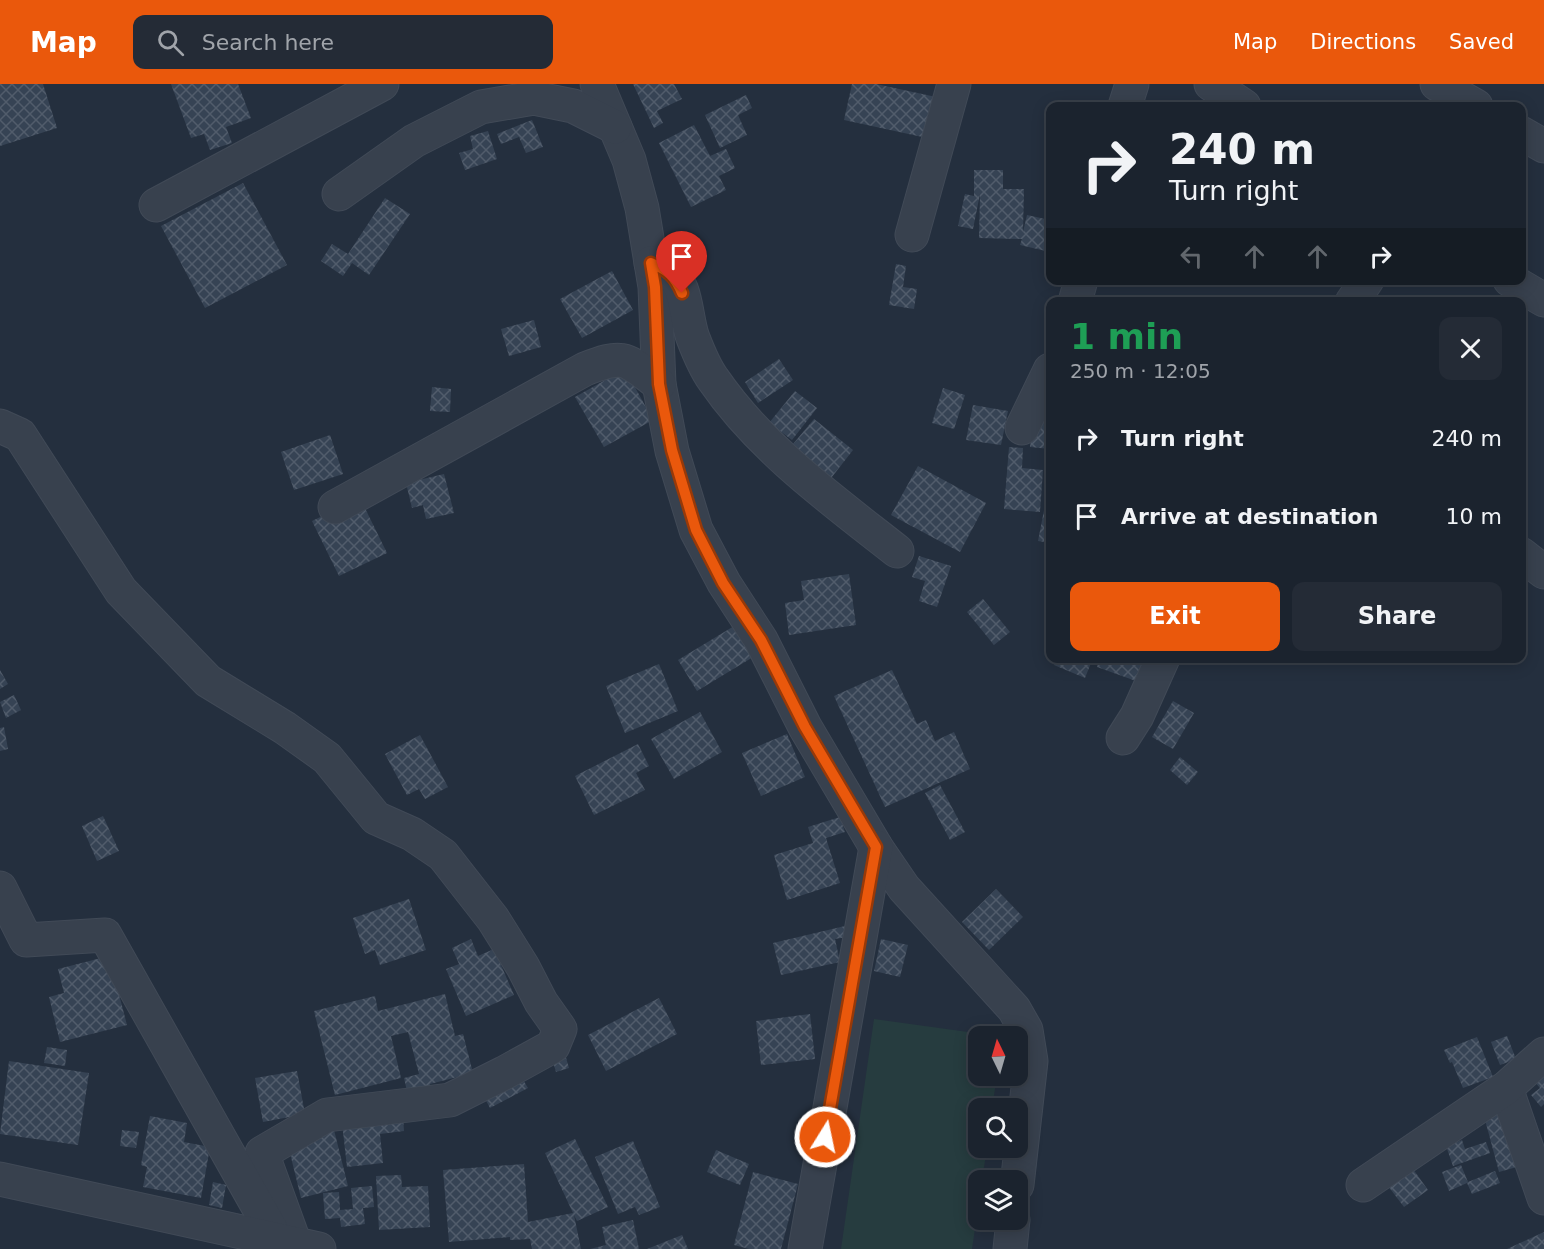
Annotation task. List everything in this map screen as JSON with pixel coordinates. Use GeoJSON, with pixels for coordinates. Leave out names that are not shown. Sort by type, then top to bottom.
{"type":"FeatureCollection","features":[{"type":"Feature","properties":{"kind":"street"},"geometry":{"type":"LineString","coordinates":[[156,205],[382,84]]}},
{"type":"Feature","properties":{"kind":"street"},"geometry":{"type":"LineString","coordinates":[[597,84],[629,160],[642,208],[655,287],[659,384],[672,450],[696,530],[723,583],[761,640],[805,727],[876,847],[904,888],[1014,1009],[1026,1030],[1031,1061],[1019,1170]]}},
{"type":"Feature","properties":{"kind":"street"},"geometry":{"type":"LineString","coordinates":[[912,235],[954,84]]}},
{"type":"Feature","properties":{"kind":"street"},"geometry":{"type":"LineString","coordinates":[[1126,102],[1132,84]]}},
{"type":"Feature","properties":{"kind":"street"},"geometry":{"type":"LineString","coordinates":[[1437,84],[1469,102]]}},
{"type":"Feature","properties":{"kind":"street"},"geometry":{"type":"LineString","coordinates":[[1214,85],[1238,102]]}},
{"type":"Feature","properties":{"kind":"street"},"geometry":{"type":"LineString","coordinates":[[339,194],[414,141],[481,107],[534,98],[573,106],[615,127]]}},
{"type":"Feature","properties":{"kind":"street"},"geometry":{"type":"LineString","coordinates":[[1526,136],[1544,146]]}},
{"type":"Feature","properties":{"kind":"street"},"geometry":{"type":"LineString","coordinates":[[651,263],[668,271],[677,281],[693,338],[712,378],[749,425],[808,481],[897,551]]}},
{"type":"Feature","properties":{"kind":"street"},"geometry":{"type":"LineString","coordinates":[[1518,285],[1544,300]]}},
{"type":"Feature","properties":{"kind":"street"},"geometry":{"type":"LineString","coordinates":[[335,507],[585,369],[610,359],[622,359],[659,384]]}},
{"type":"Feature","properties":{"kind":"street"},"geometry":{"type":"LineString","coordinates":[[1022,428],[1046,378]]}},
{"type":"Feature","properties":{"kind":"street"},"geometry":{"type":"LineString","coordinates":[[0,426],[20,435],[121,591],[208,681],[285,728],[327,758],[376,818],[412,834],[443,855],[493,919],[523,967],[541,1002],[560,1029],[553,1046],[450,1100],[327,1115],[262,1153],[297,1245]]}},
{"type":"Feature","properties":{"kind":"street"},"geometry":{"type":"LineString","coordinates":[[1526,558],[1544,572]]}},
{"type":"Feature","properties":{"kind":"street"},"geometry":{"type":"LineString","coordinates":[[1123,738],[1137,716],[1161,663]]}},
{"type":"Feature","properties":{"kind":"street"},"geometry":{"type":"LineString","coordinates":[[805,1249],[876,847]]}},
{"type":"Feature","properties":{"kind":"street"},"geometry":{"type":"LineString","coordinates":[[0,888],[26,940],[105,935],[297,1245]]}},
{"type":"Feature","properties":{"kind":"street"},"geometry":{"type":"LineString","coordinates":[[1364,1185],[1506,1088],[1544,1054]]}},
{"type":"Feature","properties":{"kind":"street"},"geometry":{"type":"LineString","coordinates":[[1506,1088],[1544,1198]]}},
{"type":"Feature","properties":{"kind":"street"},"geometry":{"type":"LineString","coordinates":[[0,1179],[297,1245]]}},
{"type":"Feature","properties":{"kind":"street"},"geometry":{"type":"LineString","coordinates":[[1010,1249],[1012,1230]]}},
{"type":"Feature","properties":{"kind":"green space"},"geometry":{"type":"Polygon","coordinates":[[[874,1019],[968,1032],[968,1086],[995,1086],[994,1098],[968,1098],[968,1158],[985,1158],[984,1170],[968,1170],[968,1230],[975,1230],[972,1249],[841,1249],[874,1019]]]}},
{"type":"Feature","properties":{"kind":"building"},"geometry":{"type":"Polygon","coordinates":[[[0,84],[43,84],[57,128],[0,146],[0,84]]]}},
{"type":"Feature","properties":{"kind":"building"},"geometry":{"type":"Polygon","coordinates":[[[171,84],[238,84],[251,118],[226,127],[232,143],[210,150],[204,134],[191,138],[171,84]]]}},
{"type":"Feature","properties":{"kind":"building"},"geometry":{"type":"Polygon","coordinates":[[[633,84],[674,84],[682,99],[657,111],[663,123],[654,128],[633,84]]]}},
{"type":"Feature","properties":{"kind":"building"},"geometry":{"type":"Polygon","coordinates":[[[852,84],[876,84],[936,97],[927,138],[844,120],[852,84]]]}},
{"type":"Feature","properties":{"kind":"building"},"geometry":{"type":"Polygon","coordinates":[[[746,95],[752,108],[738,115],[747,135],[720,148],[705,115],[746,95]]]}},
{"type":"Feature","properties":{"kind":"building"},"geometry":{"type":"Polygon","coordinates":[[[532,120],[543,147],[526,153],[519,137],[501,144],[497,134],[532,120]]]}},
{"type":"Feature","properties":{"kind":"building"},"geometry":{"type":"Polygon","coordinates":[[[694,125],[710,156],[726,149],[735,168],[719,176],[726,190],[691,207],[659,143],[694,125]]]}},
{"type":"Feature","properties":{"kind":"building"},"geometry":{"type":"Polygon","coordinates":[[[488,131],[497,159],[465,170],[459,153],[473,149],[470,136],[488,131]]]}},
{"type":"Feature","properties":{"kind":"building"},"geometry":{"type":"Polygon","coordinates":[[[974,170],[1003,170],[1003,189],[1024,189],[1023,232],[1027,215],[1046,219],[1046,251],[1020,245],[1022,239],[979,238],[980,194],[973,229],[958,226],[965,194],[974,196],[974,170]]]}},
{"type":"Feature","properties":{"kind":"building"},"geometry":{"type":"Polygon","coordinates":[[[243,183],[287,265],[205,308],[161,226],[243,183]]]}},
{"type":"Feature","properties":{"kind":"building"},"geometry":{"type":"Polygon","coordinates":[[[385,198],[410,214],[369,275],[352,263],[343,276],[321,261],[332,244],[348,254],[385,198]]]}},
{"type":"Feature","properties":{"kind":"building"},"geometry":{"type":"Polygon","coordinates":[[[896,264],[906,266],[903,287],[917,289],[914,309],[889,305],[896,264]]]}},
{"type":"Feature","properties":{"kind":"building"},"geometry":{"type":"Polygon","coordinates":[[[612,271],[633,310],[582,338],[560,299],[612,271]]]}},
{"type":"Feature","properties":{"kind":"building"},"geometry":{"type":"Polygon","coordinates":[[[534,320],[541,347],[509,356],[501,329],[534,320]]]}},
{"type":"Feature","properties":{"kind":"building"},"geometry":{"type":"Polygon","coordinates":[[[779,359],[793,380],[758,403],[745,382],[779,359]]]}},
{"type":"Feature","properties":{"kind":"building"},"geometry":{"type":"Polygon","coordinates":[[[625,369],[653,420],[604,447],[575,397],[625,369]]]}},
{"type":"Feature","properties":{"kind":"building"},"geometry":{"type":"Polygon","coordinates":[[[432,387],[451,389],[450,412],[430,411],[432,387]]]}},
{"type":"Feature","properties":{"kind":"building"},"geometry":{"type":"Polygon","coordinates":[[[943,388],[965,395],[954,429],[932,423],[943,388]]]}},
{"type":"Feature","properties":{"kind":"building"},"geometry":{"type":"Polygon","coordinates":[[[795,391],[817,408],[792,440],[769,423],[795,391]]]}},
{"type":"Feature","properties":{"kind":"building"},"geometry":{"type":"Polygon","coordinates":[[[973,405],[1008,411],[1001,445],[966,440],[973,405]]]}},
{"type":"Feature","properties":{"kind":"building"},"geometry":{"type":"Polygon","coordinates":[[[1034,408],[1046,410],[1046,449],[1030,447],[1034,408]]]}},
{"type":"Feature","properties":{"kind":"building"},"geometry":{"type":"Polygon","coordinates":[[[814,419],[853,450],[828,482],[788,450],[814,419]]]}},
{"type":"Feature","properties":{"kind":"building"},"geometry":{"type":"Polygon","coordinates":[[[330,435],[343,474],[294,490],[281,452],[330,435]]]}},
{"type":"Feature","properties":{"kind":"building"},"geometry":{"type":"Polygon","coordinates":[[[1009,447],[1023,448],[1022,468],[1043,470],[1040,512],[1004,509],[1009,447]]]}},
{"type":"Feature","properties":{"kind":"building"},"geometry":{"type":"Polygon","coordinates":[[[918,466],[986,503],[960,552],[891,515],[918,466]]]}},
{"type":"Feature","properties":{"kind":"building"},"geometry":{"type":"Polygon","coordinates":[[[444,474],[454,513],[426,519],[423,505],[412,508],[406,483],[444,474]]]}},
{"type":"Feature","properties":{"kind":"building"},"geometry":{"type":"Polygon","coordinates":[[[360,498],[387,553],[339,576],[312,521],[360,498]]]}},
{"type":"Feature","properties":{"kind":"building"},"geometry":{"type":"Polygon","coordinates":[[[1046,500],[1046,542],[1038,541],[1046,500]]]}},
{"type":"Feature","properties":{"kind":"building"},"geometry":{"type":"Polygon","coordinates":[[[919,556],[951,566],[937,607],[919,601],[925,581],[912,577],[919,556]]]}},
{"type":"Feature","properties":{"kind":"building"},"geometry":{"type":"Polygon","coordinates":[[[849,574],[856,625],[789,635],[785,603],[804,600],[801,581],[849,574]]]}},
{"type":"Feature","properties":{"kind":"building"},"geometry":{"type":"Polygon","coordinates":[[[983,599],[1010,632],[994,645],[967,612],[983,599]]]}},
{"type":"Feature","properties":{"kind":"building"},"geometry":{"type":"Polygon","coordinates":[[[744,620],[763,651],[697,691],[678,660],[744,620]]]}},
{"type":"Feature","properties":{"kind":"building"},"geometry":{"type":"Polygon","coordinates":[[[1055,663],[1091,663],[1085,678],[1054,665],[1055,663]]]}},
{"type":"Feature","properties":{"kind":"building"},"geometry":{"type":"Polygon","coordinates":[[[1098,663],[1142,663],[1136,681],[1097,667],[1098,663]]]}},
{"type":"Feature","properties":{"kind":"building"},"geometry":{"type":"Polygon","coordinates":[[[659,664],[678,711],[625,733],[606,686],[659,664]]]}},
{"type":"Feature","properties":{"kind":"building"},"geometry":{"type":"Polygon","coordinates":[[[0,670],[8,684],[0,689],[0,670]]]}},
{"type":"Feature","properties":{"kind":"building"},"geometry":{"type":"Polygon","coordinates":[[[892,670],[917,724],[926,720],[935,741],[954,732],[970,769],[885,807],[834,696],[892,670]]]}},
{"type":"Feature","properties":{"kind":"building"},"geometry":{"type":"Polygon","coordinates":[[[14,695],[21,710],[6,718],[0,702],[14,695]]]}},
{"type":"Feature","properties":{"kind":"building"},"geometry":{"type":"Polygon","coordinates":[[[1173,701],[1194,713],[1173,749],[1152,737],[1173,701]]]}},
{"type":"Feature","properties":{"kind":"building"},"geometry":{"type":"Polygon","coordinates":[[[700,712],[722,752],[674,779],[651,739],[700,712]]]}},
{"type":"Feature","properties":{"kind":"building"},"geometry":{"type":"Polygon","coordinates":[[[4,727],[8,749],[0,751],[0,728],[4,727]]]}},
{"type":"Feature","properties":{"kind":"building"},"geometry":{"type":"Polygon","coordinates":[[[787,734],[805,777],[761,796],[742,753],[787,734]]]}},
{"type":"Feature","properties":{"kind":"building"},"geometry":{"type":"Polygon","coordinates":[[[420,735],[448,787],[425,799],[419,789],[407,795],[385,754],[420,735]]]}},
{"type":"Feature","properties":{"kind":"building"},"geometry":{"type":"Polygon","coordinates":[[[638,744],[649,766],[636,773],[645,790],[594,815],[575,776],[638,744]]]}},
{"type":"Feature","properties":{"kind":"building"},"geometry":{"type":"Polygon","coordinates":[[[1180,757],[1198,772],[1187,785],[1170,770],[1180,757]]]}},
{"type":"Feature","properties":{"kind":"building"},"geometry":{"type":"Polygon","coordinates":[[[940,785],[965,832],[950,840],[925,793],[940,785]]]}},
{"type":"Feature","properties":{"kind":"building"},"geometry":{"type":"Polygon","coordinates":[[[103,816],[119,851],[97,861],[82,826],[103,816]]]}},
{"type":"Feature","properties":{"kind":"building"},"geometry":{"type":"Polygon","coordinates":[[[840,817],[845,832],[826,838],[840,883],[787,900],[774,855],[813,843],[808,827],[840,817]]]}},
{"type":"Feature","properties":{"kind":"building"},"geometry":{"type":"Polygon","coordinates":[[[996,889],[1023,917],[989,950],[962,922],[996,889]]]}},
{"type":"Feature","properties":{"kind":"building"},"geometry":{"type":"Polygon","coordinates":[[[409,899],[426,950],[380,965],[375,950],[365,954],[353,918],[409,899]]]}},
{"type":"Feature","properties":{"kind":"building"},"geometry":{"type":"Polygon","coordinates":[[[845,926],[847,937],[835,939],[840,962],[781,975],[773,943],[845,926]]]}},
{"type":"Feature","properties":{"kind":"building"},"geometry":{"type":"Polygon","coordinates":[[[471,939],[478,956],[494,949],[514,995],[466,1016],[446,969],[459,964],[452,948],[471,939]]]}},
{"type":"Feature","properties":{"kind":"building"},"geometry":{"type":"Polygon","coordinates":[[[881,939],[908,945],[900,977],[874,971],[881,939]]]}},
{"type":"Feature","properties":{"kind":"building"},"geometry":{"type":"Polygon","coordinates":[[[109,956],[127,1025],[60,1042],[49,997],[64,993],[58,969],[109,956]]]}},
{"type":"Feature","properties":{"kind":"building"},"geometry":{"type":"Polygon","coordinates":[[[445,994],[455,1036],[463,1034],[473,1073],[430,1084],[432,1094],[409,1100],[404,1078],[419,1074],[408,1032],[391,1036],[401,1078],[335,1095],[314,1011],[375,996],[378,1011],[445,994]]]}},
{"type":"Feature","properties":{"kind":"building"},"geometry":{"type":"Polygon","coordinates":[[[659,998],[677,1034],[606,1071],[588,1035],[659,998]]]}},
{"type":"Feature","properties":{"kind":"building"},"geometry":{"type":"Polygon","coordinates":[[[810,1014],[815,1059],[761,1065],[756,1021],[810,1014]]]}},
{"type":"Feature","properties":{"kind":"building"},"geometry":{"type":"Polygon","coordinates":[[[1507,1036],[1516,1059],[1500,1065],[1491,1042],[1507,1036]]]}},
{"type":"Feature","properties":{"kind":"building"},"geometry":{"type":"Polygon","coordinates":[[[1477,1037],[1493,1077],[1463,1088],[1444,1050],[1477,1037]]]}},
{"type":"Feature","properties":{"kind":"building"},"geometry":{"type":"Polygon","coordinates":[[[47,1047],[67,1050],[65,1066],[44,1063],[47,1047]]]}},
{"type":"Feature","properties":{"kind":"building"},"geometry":{"type":"Polygon","coordinates":[[[564,1051],[569,1068],[556,1072],[551,1055],[564,1051]]]}},
{"type":"Feature","properties":{"kind":"building"},"geometry":{"type":"Polygon","coordinates":[[[9,1061],[89,1073],[78,1145],[0,1134],[9,1061]]]}},
{"type":"Feature","properties":{"kind":"building"},"geometry":{"type":"Polygon","coordinates":[[[1544,1068],[1544,1104],[1541,1107],[1531,1095],[1540,1088],[1532,1079],[1544,1068]]]}},
{"type":"Feature","properties":{"kind":"building"},"geometry":{"type":"Polygon","coordinates":[[[297,1071],[305,1114],[263,1122],[255,1078],[297,1071]]]}},
{"type":"Feature","properties":{"kind":"building"},"geometry":{"type":"Polygon","coordinates":[[[520,1075],[528,1088],[490,1108],[483,1095],[520,1075]]]}},
{"type":"Feature","properties":{"kind":"building"},"geometry":{"type":"Polygon","coordinates":[[[1509,1109],[1524,1165],[1499,1172],[1484,1116],[1509,1109]]]}},
{"type":"Feature","properties":{"kind":"building"},"geometry":{"type":"Polygon","coordinates":[[[150,1116],[187,1123],[184,1142],[210,1147],[201,1198],[143,1187],[147,1167],[141,1165],[150,1116]]]}},
{"type":"Feature","properties":{"kind":"building"},"geometry":{"type":"Polygon","coordinates":[[[403,1116],[404,1131],[380,1134],[383,1163],[347,1167],[342,1123],[403,1116]]]}},
{"type":"Feature","properties":{"kind":"building"},"geometry":{"type":"Polygon","coordinates":[[[122,1130],[139,1132],[136,1148],[120,1146],[122,1130]]]}},
{"type":"Feature","properties":{"kind":"building"},"geometry":{"type":"Polygon","coordinates":[[[334,1130],[348,1186],[301,1198],[287,1141],[334,1130]]]}},
{"type":"Feature","properties":{"kind":"building"},"geometry":{"type":"Polygon","coordinates":[[[575,1139],[608,1207],[577,1221],[574,1215],[581,1249],[532,1249],[530,1239],[510,1240],[510,1237],[449,1242],[443,1170],[524,1164],[528,1222],[573,1213],[545,1153],[575,1139]]]}},
{"type":"Feature","properties":{"kind":"building"},"geometry":{"type":"Polygon","coordinates":[[[1462,1140],[1465,1149],[1486,1142],[1490,1153],[1453,1166],[1446,1146],[1462,1140]]]}},
{"type":"Feature","properties":{"kind":"building"},"geometry":{"type":"Polygon","coordinates":[[[633,1141],[660,1207],[639,1215],[635,1207],[618,1214],[595,1157],[633,1141]]]}},
{"type":"Feature","properties":{"kind":"building"},"geometry":{"type":"Polygon","coordinates":[[[716,1150],[749,1164],[740,1185],[707,1172],[716,1150]]]}},
{"type":"Feature","properties":{"kind":"building"},"geometry":{"type":"Polygon","coordinates":[[[1461,1165],[1468,1182],[1495,1171],[1500,1183],[1472,1194],[1467,1183],[1449,1191],[1442,1172],[1461,1165]]]}},
{"type":"Feature","properties":{"kind":"building"},"geometry":{"type":"Polygon","coordinates":[[[1413,1169],[1428,1190],[1404,1207],[1388,1186],[1413,1169]]]}},
{"type":"Feature","properties":{"kind":"building"},"geometry":{"type":"Polygon","coordinates":[[[753,1172],[798,1184],[781,1249],[749,1249],[734,1245],[753,1172]]]}},
{"type":"Feature","properties":{"kind":"building"},"geometry":{"type":"Polygon","coordinates":[[[401,1175],[402,1187],[428,1186],[430,1227],[379,1230],[376,1176],[401,1175]]]}},
{"type":"Feature","properties":{"kind":"building"},"geometry":{"type":"Polygon","coordinates":[[[213,1182],[226,1185],[222,1208],[209,1205],[213,1182]]]}},
{"type":"Feature","properties":{"kind":"building"},"geometry":{"type":"Polygon","coordinates":[[[372,1186],[374,1207],[363,1208],[365,1224],[341,1227],[340,1218],[325,1219],[323,1193],[339,1192],[340,1210],[353,1209],[351,1188],[372,1186]]]}},
{"type":"Feature","properties":{"kind":"building"},"geometry":{"type":"Polygon","coordinates":[[[633,1220],[639,1249],[590,1249],[606,1245],[602,1227],[633,1220]]]}},
{"type":"Feature","properties":{"kind":"building"},"geometry":{"type":"Polygon","coordinates":[[[1544,1232],[1544,1249],[1507,1249],[1544,1232]]]}},
{"type":"Feature","properties":{"kind":"building"},"geometry":{"type":"Polygon","coordinates":[[[682,1235],[688,1249],[647,1249],[682,1235]]]}},
{"type":"Feature","properties":{"kind":"route"},"geometry":{"type":"LineString","coordinates":[[682,293],[677,281],[668,271],[651,263],[655,287],[659,384],[672,450],[696,530],[723,583],[761,640],[805,727],[876,847],[825,1137]]}}]}
